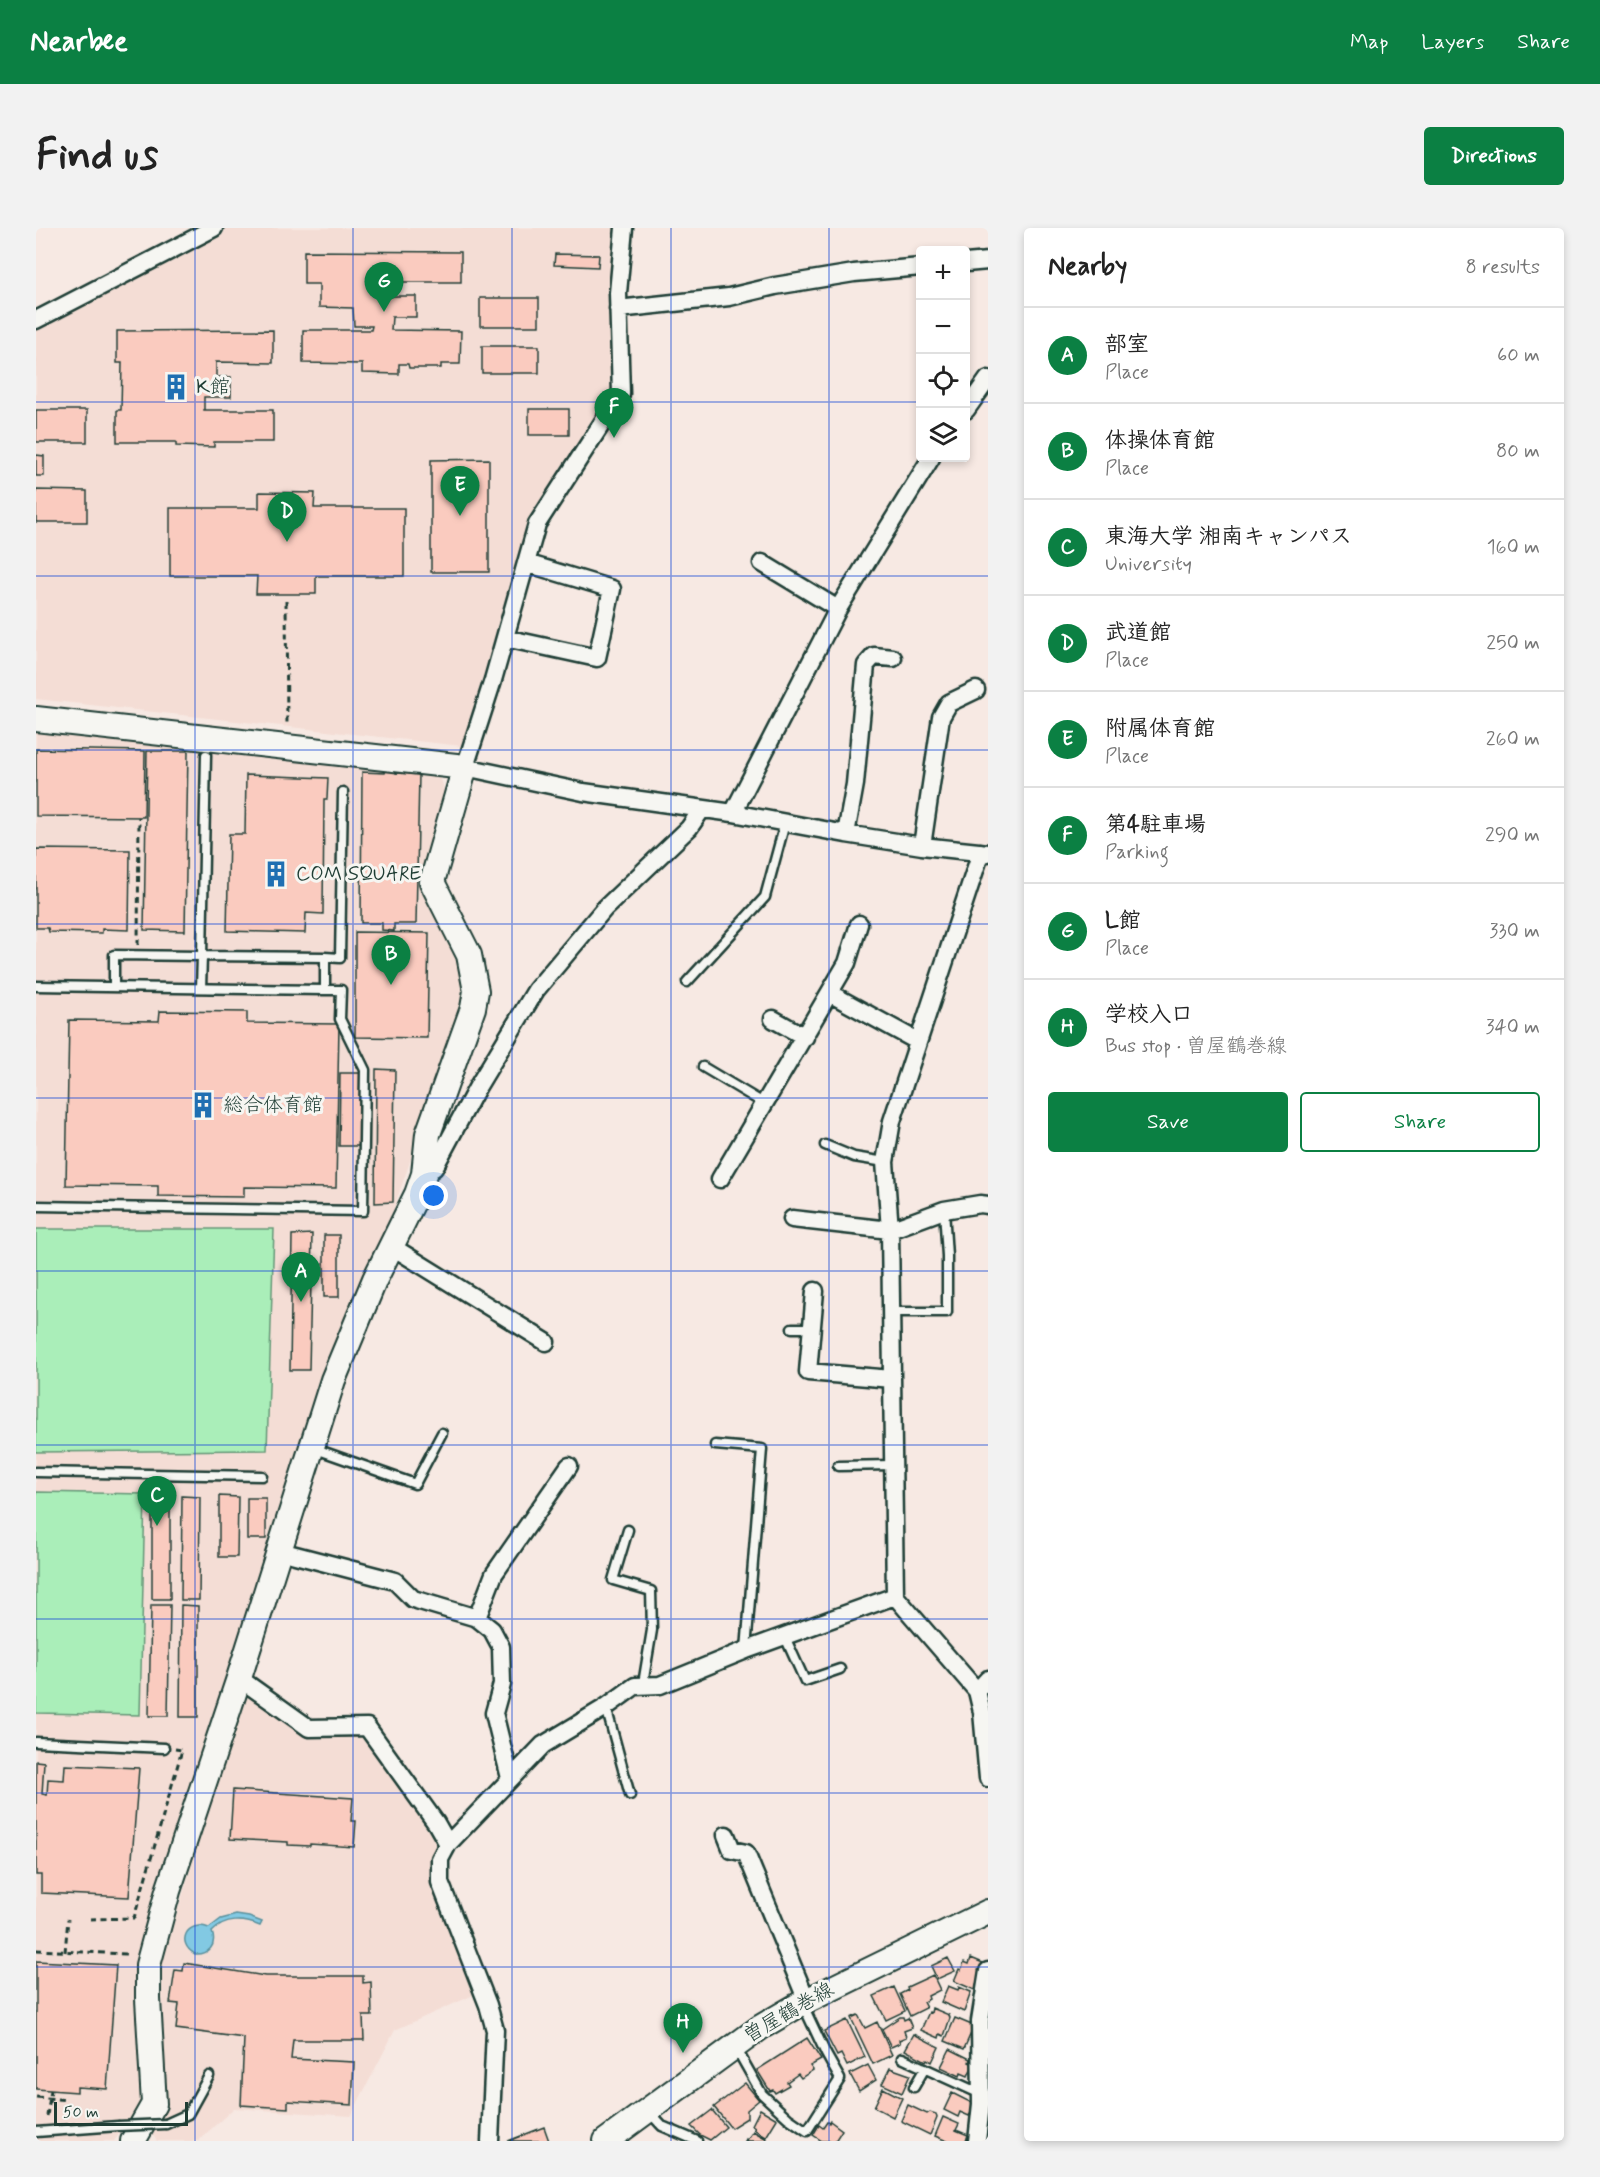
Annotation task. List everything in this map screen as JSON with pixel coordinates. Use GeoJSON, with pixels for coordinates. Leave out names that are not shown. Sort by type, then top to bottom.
{"type":"FeatureCollection","features":[{"type":"Feature","properties":{"kind":"street"},"geometry":{"type":"LineString","coordinates":[[36,320],[214,228]]}},
{"type":"Feature","properties":{"kind":"street"},"geometry":{"type":"LineString","coordinates":[[126,2133],[154,2104],[148,1965],[168,1891],[239,1678],[333,1380],[375,1279],[424,1174],[428,1134],[464,1035],[476,991],[469,955],[432,882],[537,524],[621,394],[618,309],[624,228]]}},
{"type":"Feature","properties":{"kind":"street"},"geometry":{"type":"LineString","coordinates":[[970,263],[988,261]]}},
{"type":"Feature","properties":{"kind":"street"},"geometry":{"type":"LineString","coordinates":[[618,309],[729,297],[775,286],[854,273],[916,267]]}},
{"type":"Feature","properties":{"kind":"street"},"geometry":{"type":"LineString","coordinates":[[967,408],[988,379]]}},
{"type":"Feature","properties":{"kind":"street"},"geometry":{"type":"LineString","coordinates":[[732,813],[838,609],[929,462]]}},
{"type":"Feature","properties":{"kind":"street"},"geometry":{"type":"LineString","coordinates":[[505,638],[597,658],[612,589],[526,563]]}},
{"type":"Feature","properties":{"kind":"street"},"geometry":{"type":"LineString","coordinates":[[762,563],[838,609]]}},
{"type":"Feature","properties":{"kind":"street"},"geometry":{"type":"LineString","coordinates":[[846,834],[855,784],[866,665],[874,656],[893,658]]}},
{"type":"Feature","properties":{"kind":"street"},"geometry":{"type":"LineString","coordinates":[[922,846],[941,717],[949,703],[976,690]]}},
{"type":"Feature","properties":{"kind":"street"},"geometry":{"type":"LineString","coordinates":[[36,718],[465,767],[583,792],[732,813],[922,846],[984,853],[917,1041],[892,1121],[885,1162],[890,1230],[895,1596],[982,1685],[988,1778]]}},
{"type":"Feature","properties":{"kind":"street"},"geometry":{"type":"LineString","coordinates":[[424,1174],[434,1168],[478,1086],[536,990],[604,909],[689,828],[702,809]]}},
{"type":"Feature","properties":{"kind":"street"},"geometry":{"type":"LineString","coordinates":[[720,1179],[831,994],[847,963],[860,924]]}},
{"type":"Feature","properties":{"kind":"street"},"geometry":{"type":"LineString","coordinates":[[831,994],[917,1041]]}},
{"type":"Feature","properties":{"kind":"street"},"geometry":{"type":"LineString","coordinates":[[773,1019],[805,1036]]}},
{"type":"Feature","properties":{"kind":"street"},"geometry":{"type":"LineString","coordinates":[[792,1219],[890,1230],[944,1210],[980,1204],[988,1205]]}},
{"type":"Feature","properties":{"kind":"street"},"geometry":{"type":"LineString","coordinates":[[391,1246],[546,1342]]}},
{"type":"Feature","properties":{"kind":"street"},"geometry":{"type":"LineString","coordinates":[[815,1291],[808,1372],[892,1379]]}},
{"type":"Feature","properties":{"kind":"street"},"geometry":{"type":"LineString","coordinates":[[477,1618],[494,1574],[569,1466]]}},
{"type":"Feature","properties":{"kind":"street"},"geometry":{"type":"LineString","coordinates":[[280,1551],[395,1581],[413,1599],[477,1618],[492,1630],[501,1647],[502,1684],[494,1713],[510,1778]]}},
{"type":"Feature","properties":{"kind":"street"},"geometry":{"type":"LineString","coordinates":[[490,2141],[495,2030],[488,2005],[440,1882],[440,1859],[448,1844],[543,1745],[606,1707],[635,1686],[660,1685],[746,1650],[895,1596]]}},
{"type":"Feature","properties":{"kind":"street"},"geometry":{"type":"LineString","coordinates":[[239,1678],[309,1728],[367,1727],[436,1823],[448,1844]]}},
{"type":"Feature","properties":{"kind":"street"},"geometry":{"type":"LineString","coordinates":[[726,1835],[732,1850],[746,1853],[805,2002]]}},
{"type":"Feature","properties":{"kind":"street","name":"曽屋鶴巻線"},"geometry":{"type":"LineString","coordinates":[[606,2141],[734,2045],[805,2002],[988,1912]]}},
{"type":"Feature","properties":{"kind":"street"},"geometry":{"type":"LineString","coordinates":[[976,2141],[981,2095],[980,2021],[988,1971]]}},
{"type":"Feature","properties":{"kind":"lane"},"geometry":{"type":"LineString","coordinates":[[201,988],[206,755]]}},
{"type":"Feature","properties":{"kind":"lane"},"geometry":{"type":"LineString","coordinates":[[114,987],[114,955],[340,958],[343,792]]}},
{"type":"Feature","properties":{"kind":"lane"},"geometry":{"type":"LineString","coordinates":[[687,982],[765,897],[785,823]]}},
{"type":"Feature","properties":{"kind":"lane"},"geometry":{"type":"LineString","coordinates":[[325,990],[326,957]]}},
{"type":"Feature","properties":{"kind":"lane"},"geometry":{"type":"LineString","coordinates":[[36,986],[341,990],[340,1019],[365,1070],[363,1211],[36,1206]]}},
{"type":"Feature","properties":{"kind":"lane"},"geometry":{"type":"LineString","coordinates":[[703,1067],[765,1104]]}},
{"type":"Feature","properties":{"kind":"lane"},"geometry":{"type":"LineString","coordinates":[[825,1145],[854,1157],[885,1162]]}},
{"type":"Feature","properties":{"kind":"lane"},"geometry":{"type":"LineString","coordinates":[[891,1312],[947,1312],[944,1210]]}},
{"type":"Feature","properties":{"kind":"lane"},"geometry":{"type":"LineString","coordinates":[[792,1328],[812,1328]]}},
{"type":"Feature","properties":{"kind":"lane"},"geometry":{"type":"LineString","coordinates":[[312,1448],[415,1484],[442,1433]]}},
{"type":"Feature","properties":{"kind":"lane"},"geometry":{"type":"LineString","coordinates":[[715,1445],[762,1449],[746,1650]]}},
{"type":"Feature","properties":{"kind":"lane"},"geometry":{"type":"LineString","coordinates":[[838,1466],[893,1466]]}},
{"type":"Feature","properties":{"kind":"lane"},"geometry":{"type":"LineString","coordinates":[[36,1472],[262,1476]]}},
{"type":"Feature","properties":{"kind":"lane"},"geometry":{"type":"LineString","coordinates":[[628,1530],[613,1580],[651,1591],[652,1630],[644,1684]]}},
{"type":"Feature","properties":{"kind":"lane"},"geometry":{"type":"LineString","coordinates":[[785,1637],[805,1681],[840,1669]]}},
{"type":"Feature","properties":{"kind":"lane"},"geometry":{"type":"LineString","coordinates":[[606,1707],[630,1795]]}},
{"type":"Feature","properties":{"kind":"lane"},"geometry":{"type":"LineString","coordinates":[[36,1742],[164,1748]]}},
{"type":"Feature","properties":{"kind":"lane"},"geometry":{"type":"LineString","coordinates":[[734,2045],[762,2094],[788,2118],[807,2131],[840,2079],[805,2002]]}},
{"type":"Feature","properties":{"kind":"lane"},"geometry":{"type":"LineString","coordinates":[[902,2058],[981,2095]]}},
{"type":"Feature","properties":{"kind":"lane"},"geometry":{"type":"LineString","coordinates":[[914,2087],[925,2068]]}},
{"type":"Feature","properties":{"kind":"lane"},"geometry":{"type":"LineString","coordinates":[[36,2132],[126,2133],[166,2124],[188,2115],[209,2076]]}},
{"type":"Feature","properties":{"kind":"lane"},"geometry":{"type":"LineString","coordinates":[[647,2109],[663,2126],[697,2141]]}},
{"type":"Feature","properties":{"kind":"path"},"geometry":{"type":"LineString","coordinates":[[286,601],[287,747]]}},
{"type":"Feature","properties":{"kind":"path"},"geometry":{"type":"LineString","coordinates":[[137,955],[139,817]]}},
{"type":"Feature","properties":{"kind":"path"},"geometry":{"type":"LineString","coordinates":[[90,1919],[134,1918],[182,1750],[164,1748]]}},
{"type":"Feature","properties":{"kind":"path"},"geometry":{"type":"LineString","coordinates":[[65,1952],[68,1919]]}},
{"type":"Feature","properties":{"kind":"path"},"geometry":{"type":"LineString","coordinates":[[36,1950],[127,1954]]}},
{"type":"Feature","properties":{"kind":"path"},"geometry":{"type":"LineString","coordinates":[[47,2116],[51,2090]]}},
{"type":"Feature","properties":{"kind":"path"},"geometry":{"type":"LineString","coordinates":[[36,2097],[67,2100]]}},
{"type":"Feature","properties":{"kind":"shaded area"},"geometry":{"type":"Polygon","coordinates":[[[222,228],[619,228],[609,315],[615,385],[529,523],[469,742],[462,746],[36,699],[36,329],[222,228]]]}},
{"type":"Feature","properties":{"kind":"shaded area"},"geometry":{"type":"Polygon","coordinates":[[[36,730],[434,772],[442,782],[445,795],[426,880],[461,961],[466,983],[454,1034],[388,1225],[324,1378],[231,1675],[154,1894],[136,1966],[143,2102],[114,2141],[36,2141],[36,730]]]}},
{"type":"Feature","properties":{"kind":"shaded area"},"geometry":{"type":"Polygon","coordinates":[[[247,1687],[292,1722],[361,1723],[440,1815],[436,1847],[478,1993],[395,2030],[351,2116],[234,2108],[198,2141],[157,2141],[152,2134],[166,2107],[161,1965],[247,1687]]]}},
{"type":"Feature","properties":{"kind":"green space"},"geometry":{"type":"Polygon","coordinates":[[[36,1229],[274,1229],[267,1450],[36,1452],[36,1229]]]}},
{"type":"Feature","properties":{"kind":"green space"},"geometry":{"type":"Polygon","coordinates":[[[36,1492],[145,1494],[140,1715],[36,1713],[36,1492]]]}},
{"type":"Feature","properties":{"kind":"water"},"geometry":{"type":"Polygon","coordinates":[[[236,1915],[262,1922],[260,1926],[241,1921],[223,1924],[212,1932],[213,1945],[208,1951],[195,1954],[189,1949],[185,1939],[190,1929],[201,1926],[209,1928],[221,1919],[236,1915]]]}},
{"type":"Feature","properties":{"kind":"building"},"geometry":{"type":"Polygon","coordinates":[[[304,251],[461,252],[461,282],[392,282],[392,296],[416,296],[416,317],[392,317],[391,330],[461,331],[460,364],[441,364],[441,368],[409,368],[408,364],[399,364],[399,374],[362,373],[362,364],[303,363],[303,330],[371,330],[372,326],[354,326],[353,308],[319,307],[319,284],[304,284],[304,251]]]}},
{"type":"Feature","properties":{"kind":"building"},"geometry":{"type":"Polygon","coordinates":[[[555,254],[599,255],[598,267],[554,265],[555,254]]]}},
{"type":"Feature","properties":{"kind":"building"},"geometry":{"type":"Polygon","coordinates":[[[480,298],[539,298],[539,326],[480,326],[480,298]]]}},
{"type":"Feature","properties":{"kind":"building","name":"K館"},"geometry":{"type":"Polygon","coordinates":[[[273,330],[273,363],[216,362],[216,377],[231,377],[231,397],[204,397],[204,410],[273,410],[273,442],[214,442],[214,447],[176,446],[176,442],[117,442],[117,410],[121,410],[122,363],[117,363],[117,331],[273,330]]]}},
{"type":"Feature","properties":{"kind":"building"},"geometry":{"type":"Polygon","coordinates":[[[482,346],[539,346],[539,373],[482,373],[482,346]]]}},
{"type":"Feature","properties":{"kind":"building"},"geometry":{"type":"Polygon","coordinates":[[[529,409],[569,409],[569,435],[529,435],[529,409]]]}},
{"type":"Feature","properties":{"kind":"building"},"geometry":{"type":"Polygon","coordinates":[[[36,410],[87,410],[87,442],[36,442],[36,410]]]}},
{"type":"Feature","properties":{"kind":"building"},"geometry":{"type":"Polygon","coordinates":[[[36,455],[44,456],[44,476],[36,476],[36,455]]]}},
{"type":"Feature","properties":{"kind":"building"},"geometry":{"type":"Polygon","coordinates":[[[489,459],[489,572],[431,572],[431,460],[489,459]]]}},
{"type":"Feature","properties":{"kind":"building"},"geometry":{"type":"Polygon","coordinates":[[[36,490],[87,491],[87,522],[36,522],[36,490]]]}},
{"type":"Feature","properties":{"kind":"building"},"geometry":{"type":"Polygon","coordinates":[[[259,492],[315,493],[314,508],[404,508],[404,576],[316,576],[316,594],[256,594],[257,576],[170,576],[170,508],[259,508],[259,492]]]}},
{"type":"Feature","properties":{"kind":"building"},"geometry":{"type":"Polygon","coordinates":[[[36,749],[145,751],[144,817],[36,816],[36,749]]]}},
{"type":"Feature","properties":{"kind":"building"},"geometry":{"type":"Polygon","coordinates":[[[147,751],[188,751],[185,931],[144,930],[147,751]]]}},
{"type":"Feature","properties":{"kind":"building"},"geometry":{"type":"Polygon","coordinates":[[[386,770],[419,774],[416,924],[394,924],[394,931],[382,930],[382,923],[361,923],[362,772],[385,773],[386,770]]]}},
{"type":"Feature","properties":{"kind":"building","name":"COM SQUARE"},"geometry":{"type":"Polygon","coordinates":[[[246,775],[328,778],[327,799],[324,799],[323,914],[306,913],[305,933],[227,931],[229,834],[245,834],[246,775]]]}},
{"type":"Feature","properties":{"kind":"building"},"geometry":{"type":"Polygon","coordinates":[[[36,849],[130,850],[129,930],[102,929],[102,933],[49,932],[48,928],[36,928],[36,849]]]}},
{"type":"Feature","properties":{"kind":"building"},"geometry":{"type":"Polygon","coordinates":[[[355,932],[429,933],[427,1038],[355,1037],[355,932]]]}},
{"type":"Feature","properties":{"kind":"building","name":"総合体育館"},"geometry":{"type":"Polygon","coordinates":[[[160,1011],[247,1012],[247,1023],[339,1024],[336,1188],[244,1187],[244,1197],[158,1196],[158,1186],[66,1185],[69,1020],[159,1021],[160,1011]]]}},
{"type":"Feature","properties":{"kind":"building"},"geometry":{"type":"Polygon","coordinates":[[[376,1069],[395,1070],[393,1202],[375,1203],[376,1069]]]}},
{"type":"Feature","properties":{"kind":"building"},"geometry":{"type":"Polygon","coordinates":[[[340,1073],[360,1073],[360,1146],[339,1146],[340,1073]]]}},
{"type":"Feature","properties":{"kind":"building"},"geometry":{"type":"Polygon","coordinates":[[[312,1234],[309,1370],[290,1370],[292,1235],[312,1234]]]}},
{"type":"Feature","properties":{"kind":"building"},"geometry":{"type":"Polygon","coordinates":[[[324,1235],[339,1235],[339,1297],[324,1297],[324,1235]]]}},
{"type":"Feature","properties":{"kind":"building"},"geometry":{"type":"Polygon","coordinates":[[[152,1496],[170,1497],[170,1599],[152,1599],[152,1496]]]}},
{"type":"Feature","properties":{"kind":"building"},"geometry":{"type":"Polygon","coordinates":[[[182,1496],[200,1497],[199,1600],[181,1600],[182,1496]]]}},
{"type":"Feature","properties":{"kind":"building"},"geometry":{"type":"Polygon","coordinates":[[[219,1496],[238,1497],[237,1557],[219,1557],[219,1496]]]}},
{"type":"Feature","properties":{"kind":"building"},"geometry":{"type":"Polygon","coordinates":[[[247,1498],[266,1498],[266,1539],[247,1539],[247,1498]]]}},
{"type":"Feature","properties":{"kind":"building"},"geometry":{"type":"Polygon","coordinates":[[[151,1605],[170,1605],[168,1716],[149,1716],[151,1605]]]}},
{"type":"Feature","properties":{"kind":"building"},"geometry":{"type":"Polygon","coordinates":[[[181,1605],[198,1606],[198,1717],[180,1717],[181,1605]]]}},
{"type":"Feature","properties":{"kind":"building"},"geometry":{"type":"Polygon","coordinates":[[[36,1761],[44,1762],[42,1794],[47,1795],[48,1779],[64,1780],[65,1765],[139,1768],[129,1897],[41,1893],[41,1875],[36,1875],[36,1761]]]}},
{"type":"Feature","properties":{"kind":"building"},"geometry":{"type":"Polygon","coordinates":[[[233,1790],[353,1798],[351,1821],[356,1821],[354,1847],[288,1845],[288,1842],[230,1839],[233,1790]]]}},
{"type":"Feature","properties":{"kind":"building"},"geometry":{"type":"Polygon","coordinates":[[[948,1958],[955,1971],[937,1979],[931,1966],[948,1958]]]}},
{"type":"Feature","properties":{"kind":"building"},"geometry":{"type":"Polygon","coordinates":[[[971,1958],[983,1963],[977,1991],[954,1981],[964,1962],[969,1964],[971,1958]]]}},
{"type":"Feature","properties":{"kind":"building"},"geometry":{"type":"Polygon","coordinates":[[[36,1961],[116,1965],[107,2089],[77,2087],[77,2092],[36,2089],[36,1961]]]}},
{"type":"Feature","properties":{"kind":"building"},"geometry":{"type":"Polygon","coordinates":[[[184,1963],[265,1976],[363,1976],[363,1983],[371,1982],[372,2016],[363,2016],[364,2040],[293,2040],[291,2059],[354,2062],[352,2105],[288,2101],[288,2108],[241,2105],[244,2038],[176,2029],[179,2004],[170,2003],[175,1970],[183,1971],[184,1963]]]}},
{"type":"Feature","properties":{"kind":"building"},"geometry":{"type":"Polygon","coordinates":[[[933,1975],[940,1990],[928,1996],[929,1999],[923,2002],[926,2008],[910,2016],[900,1994],[908,1990],[907,1987],[933,1975]]]}},
{"type":"Feature","properties":{"kind":"building"},"geometry":{"type":"Polygon","coordinates":[[[948,1986],[958,1990],[959,1987],[971,1992],[964,2012],[941,2002],[948,1986]]]}},
{"type":"Feature","properties":{"kind":"building"},"geometry":{"type":"Polygon","coordinates":[[[894,1987],[905,2011],[886,2020],[874,1996],[894,1987]]]}},
{"type":"Feature","properties":{"kind":"building"},"geometry":{"type":"Polygon","coordinates":[[[932,2008],[949,2015],[950,2018],[944,2036],[940,2034],[939,2038],[921,2030],[932,2008]]]}},
{"type":"Feature","properties":{"kind":"building"},"geometry":{"type":"Polygon","coordinates":[[[858,2015],[865,2028],[877,2022],[892,2055],[873,2064],[851,2018],[858,2015]]]}},
{"type":"Feature","properties":{"kind":"building"},"geometry":{"type":"Polygon","coordinates":[[[900,2017],[904,2020],[908,2018],[912,2028],[904,2031],[906,2037],[891,2047],[882,2029],[900,2017]]]}},
{"type":"Feature","properties":{"kind":"building"},"geometry":{"type":"Polygon","coordinates":[[[955,2018],[974,2026],[964,2049],[945,2041],[955,2018]]]}},
{"type":"Feature","properties":{"kind":"building"},"geometry":{"type":"Polygon","coordinates":[[[847,2020],[865,2057],[847,2066],[841,2054],[837,2056],[824,2031],[847,2020]]]}},
{"type":"Feature","properties":{"kind":"building"},"geometry":{"type":"Polygon","coordinates":[[[914,2034],[939,2047],[932,2062],[905,2050],[914,2034]]]}},
{"type":"Feature","properties":{"kind":"building"},"geometry":{"type":"Polygon","coordinates":[[[807,2038],[821,2060],[810,2066],[813,2070],[801,2078],[798,2074],[787,2082],[789,2085],[775,2093],[773,2090],[770,2091],[757,2070],[807,2038]]]}},
{"type":"Feature","properties":{"kind":"building"},"geometry":{"type":"Polygon","coordinates":[[[950,2049],[970,2059],[969,2062],[973,2064],[968,2076],[961,2073],[960,2076],[941,2067],[950,2049]]]}},
{"type":"Feature","properties":{"kind":"building"},"geometry":{"type":"Polygon","coordinates":[[[868,2065],[876,2080],[859,2091],[850,2074],[868,2065]]]}},
{"type":"Feature","properties":{"kind":"building"},"geometry":{"type":"Polygon","coordinates":[[[890,2068],[910,2075],[902,2093],[882,2084],[890,2068]]]}},
{"type":"Feature","properties":{"kind":"building"},"geometry":{"type":"Polygon","coordinates":[[[745,2083],[759,2100],[747,2110],[747,2118],[731,2128],[714,2107],[745,2083]]]}},
{"type":"Feature","properties":{"kind":"building"},"geometry":{"type":"Polygon","coordinates":[[[883,2088],[902,2098],[893,2117],[874,2107],[883,2088]]]}},
{"type":"Feature","properties":{"kind":"building"},"geometry":{"type":"Polygon","coordinates":[[[952,2093],[974,2104],[969,2116],[960,2112],[958,2117],[944,2110],[952,2093]]]}},
{"type":"Feature","properties":{"kind":"building"},"geometry":{"type":"Polygon","coordinates":[[[908,2105],[927,2114],[930,2112],[936,2114],[937,2118],[930,2135],[901,2121],[908,2105]]]}},
{"type":"Feature","properties":{"kind":"building"},"geometry":{"type":"Polygon","coordinates":[[[760,2109],[777,2119],[766,2137],[752,2125],[760,2109]]]}},
{"type":"Feature","properties":{"kind":"building"},"geometry":{"type":"Polygon","coordinates":[[[712,2110],[726,2127],[710,2140],[700,2135],[691,2126],[712,2110]]]}},
{"type":"Feature","properties":{"kind":"building"},"geometry":{"type":"Polygon","coordinates":[[[943,2117],[959,2124],[956,2130],[968,2135],[966,2141],[947,2141],[935,2136],[943,2117]]]}},
{"type":"Feature","properties":{"kind":"building"},"geometry":{"type":"Polygon","coordinates":[[[830,2121],[842,2130],[835,2141],[822,2141],[813,2135],[819,2125],[823,2128],[830,2121]]]}},
{"type":"Feature","properties":{"kind":"building"},"geometry":{"type":"Polygon","coordinates":[[[544,2127],[549,2141],[508,2141],[544,2127]]]}},
{"type":"Feature","properties":{"kind":"building"},"geometry":{"type":"Polygon","coordinates":[[[753,2131],[767,2139],[766,2141],[745,2141],[753,2131]]]}},
{"type":"Feature","properties":{"kind":"place","name":"L館"},"geometry":{"type":"Point","coordinates":[384,312]}},
{"type":"Feature","properties":{"kind":"place","name":"K館"},"geometry":{"type":"Point","coordinates":[176,387]}},
{"type":"Feature","properties":{"kind":"place","name":"第4駐車場"},"geometry":{"type":"Point","coordinates":[614,438]}},
{"type":"Feature","properties":{"kind":"place","name":"附属体育館"},"geometry":{"type":"Point","coordinates":[460,516]}},
{"type":"Feature","properties":{"kind":"place","name":"武道館"},"geometry":{"type":"Point","coordinates":[287,542]}},
{"type":"Feature","properties":{"kind":"place","name":"COM SQUARE"},"geometry":{"type":"Point","coordinates":[276,874]}},
{"type":"Feature","properties":{"kind":"place","name":"体操体育館"},"geometry":{"type":"Point","coordinates":[391,985]}},
{"type":"Feature","properties":{"kind":"place","name":"総合体育館"},"geometry":{"type":"Point","coordinates":[203,1105]}},
{"type":"Feature","properties":{"kind":"place","name":"部室"},"geometry":{"type":"Point","coordinates":[301,1302]}},
{"type":"Feature","properties":{"kind":"place","name":"東海大学 湘南キャンパス"},"geometry":{"type":"Point","coordinates":[157,1526]}},
{"type":"Feature","properties":{"kind":"place","name":"学校入口"},"geometry":{"type":"Point","coordinates":[683,2053]}}]}
